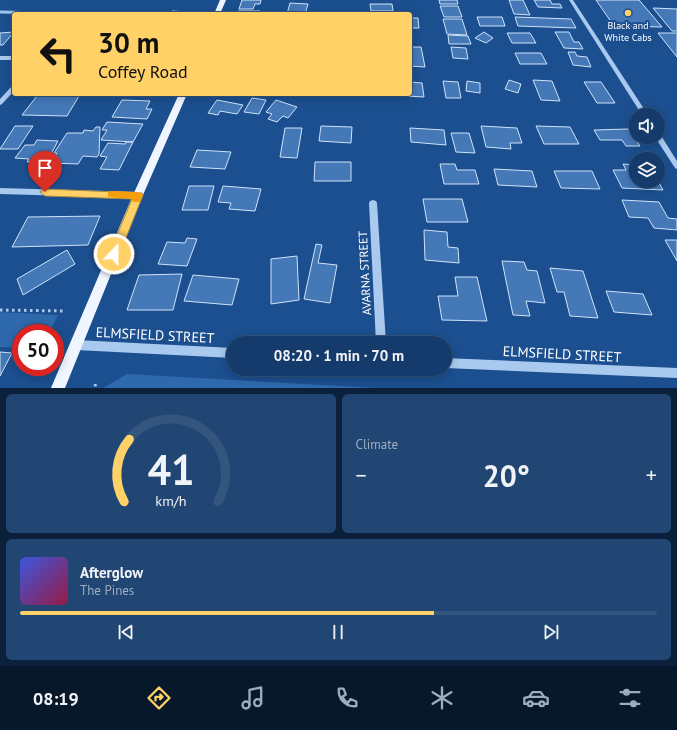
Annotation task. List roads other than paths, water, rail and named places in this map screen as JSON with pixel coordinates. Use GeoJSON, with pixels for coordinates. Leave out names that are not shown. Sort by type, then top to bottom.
{"type":"FeatureCollection","features":[{"type":"Feature","properties":{"kind":"main road"},"geometry":{"type":"LineString","coordinates":[[218,12],[223,0]]}},
{"type":"Feature","properties":{"kind":"main road"},"geometry":{"type":"LineString","coordinates":[[58,388],[138,195],[182,96]]}},
{"type":"Feature","properties":{"kind":"street"},"geometry":{"type":"LineString","coordinates":[[572,0],[640,108]]}},
{"type":"Feature","properties":{"kind":"street"},"geometry":{"type":"LineString","coordinates":[[0,58],[12,58]]}},
{"type":"Feature","properties":{"kind":"street"},"geometry":{"type":"LineString","coordinates":[[0,103],[12,89]]}},
{"type":"Feature","properties":{"kind":"street"},"geometry":{"type":"LineString","coordinates":[[663,144],[677,166]]}},
{"type":"Feature","properties":{"kind":"street"},"geometry":{"type":"LineString","coordinates":[[0,191],[138,195]]}},
{"type":"Feature","properties":{"kind":"street","name":"AVARNA STREET"},"geometry":{"type":"LineString","coordinates":[[373,202],[381,336]]}},
{"type":"Feature","properties":{"kind":"street","name":"ELMSFIELD STREET"},"geometry":{"type":"LineString","coordinates":[[76,345],[226,353]]}},
{"type":"Feature","properties":{"kind":"street","name":"ELMSFIELD STREET"},"geometry":{"type":"LineString","coordinates":[[452,363],[677,373]]}},
{"type":"Feature","properties":{"kind":"waterway"},"geometry":{"type":"LineString","coordinates":[[0,12],[12,12]]}},
{"type":"Feature","properties":{"kind":"place","name":"Black and White Cabs"},"geometry":{"type":"Point","coordinates":[628,13]}}]}
